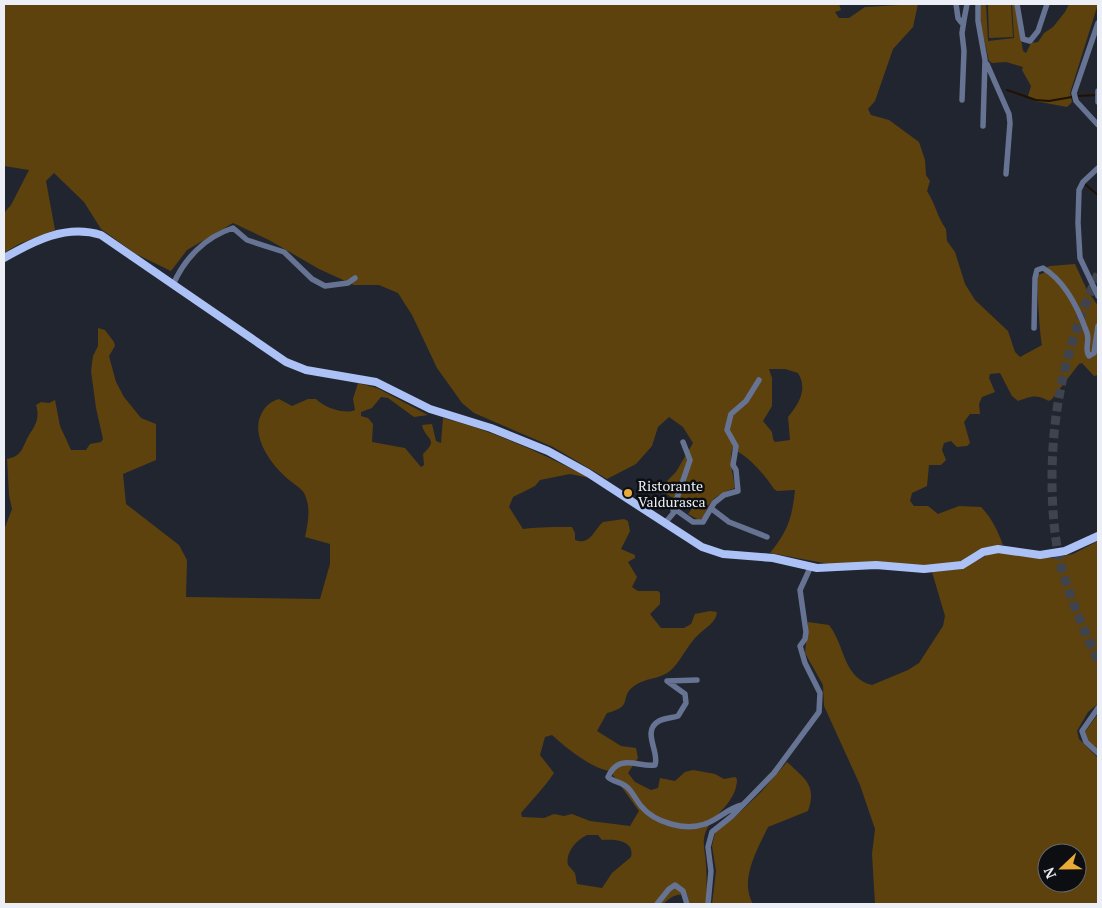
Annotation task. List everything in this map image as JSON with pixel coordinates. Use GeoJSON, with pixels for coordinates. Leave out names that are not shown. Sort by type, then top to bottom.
{"type":"FeatureCollection","features":[{"type":"Feature","properties":{"kind":"main road"},"geometry":{"type":"LineString","coordinates":[[4,258],[55,234],[89,231],[101,235],[262,347],[296,366],[376,382],[430,409],[491,428],[548,451],[588,473],[712,552],[747,557],[773,558],[811,566],[876,565],[912,569],[958,566],[965,564],[986,550],[1006,549],[1030,554],[1049,554],[1073,549],[1098,536]]}},
{"type":"Feature","properties":{"kind":"street"},"geometry":{"type":"LineString","coordinates":[[956,4],[958,20],[961,22],[964,20]]}},
{"type":"Feature","properties":{"kind":"street"},"geometry":{"type":"LineString","coordinates":[[962,100],[964,51],[962,33],[967,4]]}},
{"type":"Feature","properties":{"kind":"street"},"geometry":{"type":"LineString","coordinates":[[978,4],[978,20],[985,60],[983,126]]}},
{"type":"Feature","properties":{"kind":"street"},"geometry":{"type":"LineString","coordinates":[[1017,4],[1021,33],[1027,41],[1033,39],[1038,32],[1047,4]]}},
{"type":"Feature","properties":{"kind":"street"},"geometry":{"type":"LineString","coordinates":[[1098,23],[1074,93],[1076,101],[1098,125]]}},
{"type":"Feature","properties":{"kind":"street"},"geometry":{"type":"LineString","coordinates":[[985,60],[1009,114],[1006,174]]}},
{"type":"Feature","properties":{"kind":"street"},"geometry":{"type":"LineString","coordinates":[[1098,91],[1098,102]]}},
{"type":"Feature","properties":{"kind":"street"},"geometry":{"type":"LineString","coordinates":[[1098,168],[1083,182],[1079,190],[1078,223],[1080,258],[1098,296]]}},
{"type":"Feature","properties":{"kind":"street"},"geometry":{"type":"LineString","coordinates":[[174,285],[182,267],[196,250],[233,228],[246,240],[284,252],[312,279],[325,286],[348,283],[355,278]]}},
{"type":"Feature","properties":{"kind":"street"},"geometry":{"type":"LineString","coordinates":[[1034,328],[1035,278],[1037,270],[1043,268],[1071,296],[1087,334],[1086,351],[1089,356],[1094,353],[1098,326]]}},
{"type":"Feature","properties":{"kind":"street"},"geometry":{"type":"LineString","coordinates":[[673,510],[683,513],[693,522],[701,523],[706,520],[712,505],[720,498],[738,491],[737,474],[733,465],[735,443],[727,430],[731,414],[746,401],[759,380]]}},
{"type":"Feature","properties":{"kind":"street"},"geometry":{"type":"LineString","coordinates":[[665,523],[673,510],[691,456],[683,442]]}},
{"type":"Feature","properties":{"kind":"street"},"geometry":{"type":"LineString","coordinates":[[712,509],[729,522],[766,537]]}},
{"type":"Feature","properties":{"kind":"street"},"geometry":{"type":"LineString","coordinates":[[708,904],[711,871],[709,839],[717,826],[732,816],[774,773],[818,712],[820,693],[805,663],[800,646],[806,636],[800,590],[811,566]]}},
{"type":"Feature","properties":{"kind":"street"},"geometry":{"type":"LineString","coordinates":[[697,680],[667,681],[684,694],[686,703],[678,716],[657,722],[651,730],[651,740],[656,760],[655,765],[627,762],[612,771],[608,777],[627,786],[642,808],[650,814],[678,825],[694,827],[707,824],[734,807],[742,805]]}},
{"type":"Feature","properties":{"kind":"street"},"geometry":{"type":"LineString","coordinates":[[1098,708],[1085,724],[1082,733],[1086,742],[1098,753]]}},
{"type":"Feature","properties":{"kind":"street"},"geometry":{"type":"LineString","coordinates":[[657,904],[669,889],[678,885],[684,891],[687,904]]}},
{"type":"Feature","properties":{"kind":"shaded area"},"geometry":{"type":"Polygon","coordinates":[[[4,4],[839,4],[841,10],[835,12],[839,18],[849,18],[865,7],[918,4],[913,27],[893,49],[875,101],[868,109],[871,115],[889,120],[919,142],[925,160],[926,175],[930,181],[927,191],[946,229],[947,241],[955,252],[965,284],[975,300],[1008,331],[1015,352],[1020,357],[1042,345],[1038,309],[1038,275],[1044,273],[1047,267],[1050,266],[1075,264],[1087,290],[1098,306],[1098,375],[1094,376],[1082,363],[1079,364],[1049,401],[1041,397],[1034,397],[1018,401],[1012,396],[1000,373],[990,374],[989,378],[995,392],[982,397],[979,404],[980,414],[970,414],[964,422],[970,443],[967,446],[957,447],[951,441],[944,443],[942,450],[946,460],[941,465],[929,465],[927,486],[912,493],[910,501],[914,506],[928,506],[938,514],[959,506],[981,507],[994,524],[1003,545],[982,548],[959,562],[917,566],[829,564],[770,553],[788,524],[795,490],[777,491],[774,489],[755,466],[738,452],[732,449],[731,454],[735,488],[715,498],[708,506],[704,517],[699,520],[688,514],[691,510],[689,502],[680,504],[667,494],[659,492],[676,472],[693,443],[683,427],[669,417],[658,427],[652,446],[636,464],[607,479],[553,447],[474,413],[462,403],[437,368],[412,315],[398,293],[379,285],[354,285],[319,269],[269,240],[233,223],[187,250],[171,271],[136,254],[101,229],[84,202],[54,173],[46,181],[55,230],[19,244],[4,253],[4,213],[11,205],[29,170],[4,166],[4,4]],[[769,369],[772,378],[772,406],[763,421],[772,432],[775,442],[790,440],[788,417],[799,402],[802,391],[801,379],[798,373],[785,369],[769,369]]]}},
{"type":"Feature","properties":{"kind":"shaded area"},"geometry":{"type":"Polygon","coordinates":[[[980,4],[986,4],[988,41],[1014,38],[1012,4],[1015,4],[1023,51],[1026,53],[1031,43],[1038,42],[1044,33],[1053,27],[1069,4],[1098,4],[1070,93],[1072,102],[1067,107],[1035,101],[1028,96],[1031,86],[1022,70],[1023,67],[1006,62],[992,63],[989,61],[981,25],[980,4]]]}},
{"type":"Feature","properties":{"kind":"shaded area"},"geometry":{"type":"Polygon","coordinates":[[[988,4],[1011,4],[1013,37],[989,38],[988,4]]]}},
{"type":"Feature","properties":{"kind":"shaded area"},"geometry":{"type":"Polygon","coordinates":[[[98,328],[105,330],[114,342],[115,346],[109,356],[116,382],[124,397],[141,418],[156,424],[156,460],[123,474],[126,504],[179,545],[187,560],[186,597],[320,599],[330,564],[330,544],[305,537],[308,511],[305,495],[270,460],[261,443],[259,434],[258,425],[263,410],[267,405],[279,399],[292,406],[308,399],[316,399],[334,409],[346,412],[351,411],[355,410],[353,399],[358,383],[377,388],[428,415],[414,417],[388,398],[381,397],[372,408],[361,412],[361,416],[368,418],[373,424],[372,442],[405,448],[421,467],[424,465],[423,454],[431,442],[422,425],[432,424],[436,441],[441,443],[443,418],[481,429],[518,444],[590,478],[570,474],[540,480],[535,486],[513,497],[509,507],[523,529],[572,527],[575,533],[575,540],[580,541],[588,539],[603,522],[624,519],[628,521],[630,531],[621,549],[635,555],[635,558],[628,562],[637,577],[632,587],[638,591],[658,591],[660,593],[660,604],[650,614],[661,628],[684,628],[691,624],[695,614],[710,611],[717,612],[712,622],[694,639],[673,668],[666,674],[638,683],[629,690],[624,705],[607,713],[597,731],[621,746],[636,748],[638,758],[628,773],[635,782],[651,790],[658,788],[660,778],[675,781],[685,772],[693,770],[715,774],[724,779],[735,777],[737,779],[736,787],[729,802],[709,825],[705,835],[708,904],[690,904],[687,895],[680,895],[674,896],[663,904],[4,904],[4,530],[12,509],[9,495],[7,459],[16,456],[21,450],[37,421],[36,405],[41,402],[49,403],[55,400],[60,426],[71,450],[86,450],[90,444],[101,442],[103,439],[96,408],[91,371],[93,356],[98,346],[98,328]],[[552,735],[545,737],[540,755],[554,773],[521,813],[522,817],[544,818],[554,814],[564,816],[572,814],[590,821],[630,826],[639,811],[610,771],[587,762],[552,735]],[[587,835],[572,847],[568,856],[568,865],[575,873],[577,884],[602,888],[612,873],[631,857],[630,847],[622,842],[602,840],[598,835],[587,835]]]}},
{"type":"Feature","properties":{"kind":"shaded area"},"geometry":{"type":"Polygon","coordinates":[[[1098,541],[1098,704],[1088,712],[1077,731],[1079,739],[1098,758],[1098,904],[875,904],[872,854],[875,829],[860,785],[824,706],[823,685],[805,653],[808,622],[829,625],[855,675],[862,681],[872,685],[908,670],[919,663],[943,626],[945,616],[932,572],[961,569],[991,553],[1003,552],[1034,558],[1052,558],[1073,554],[1098,541]]]}},
{"type":"Feature","properties":{"kind":"shaded area"},"geometry":{"type":"Polygon","coordinates":[[[1098,714],[1098,754],[1089,743],[1085,732],[1098,714]]]}},
{"type":"Feature","properties":{"kind":"shaded area"},"geometry":{"type":"Polygon","coordinates":[[[787,762],[808,783],[811,795],[808,811],[768,827],[751,865],[749,875],[749,895],[753,904],[712,904],[716,871],[712,846],[715,833],[718,828],[733,819],[761,792],[787,762]]]}},
{"type":"Feature","properties":{"kind":"waterway"},"geometry":{"type":"LineString","coordinates":[[1007,90],[1036,100],[1049,101],[1072,97]]}},
{"type":"Feature","properties":{"kind":"waterway"},"geometry":{"type":"LineString","coordinates":[[1077,96],[1097,95]]}},
{"type":"Feature","properties":{"kind":"waterway"},"geometry":{"type":"LineString","coordinates":[[1086,185],[1098,195]]}},
{"type":"Feature","properties":{"kind":"tunnel"},"geometry":{"type":"LineString","coordinates":[[1098,274],[1078,324],[1064,374],[1055,425],[1052,479],[1052,500],[1060,562],[1072,600],[1098,661]]}},
{"type":"Feature","properties":{"kind":"place","name":"Ristorante Valdurasca"},"geometry":{"type":"Point","coordinates":[628,493]}}]}
